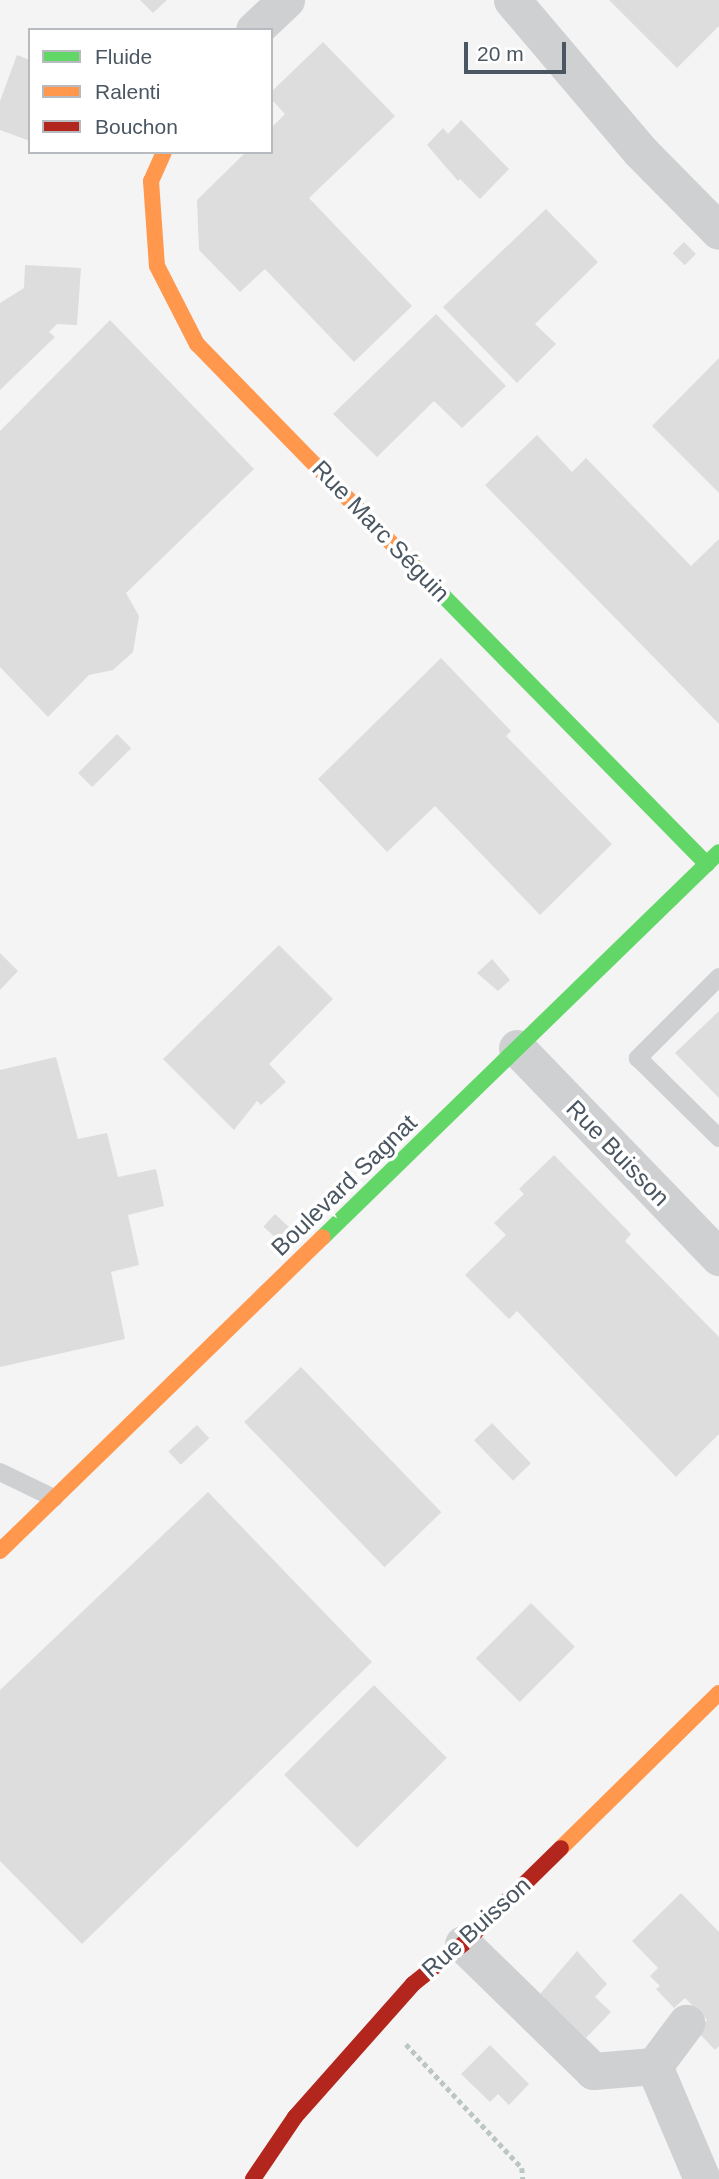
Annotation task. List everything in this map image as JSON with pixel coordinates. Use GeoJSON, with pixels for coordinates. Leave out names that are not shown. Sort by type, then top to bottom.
{"type":"FeatureCollection","features":[{"type":"Feature","properties":{"kind":"street"},"geometry":{"type":"LineString","coordinates":[[256,28],[286,0]]}},
{"type":"Feature","properties":{"kind":"street"},"geometry":{"type":"LineString","coordinates":[[512,0],[640,151],[719,232]]}},
{"type":"Feature","properties":{"kind":"street","name":"Rue Marc Séguin"},"geometry":{"type":"LineString","coordinates":[[163,154],[151,181],[157,266],[197,344],[707,864]]}},
{"type":"Feature","properties":{"kind":"street","name":"Boulevard Sagnat"},"geometry":{"type":"LineString","coordinates":[[0,1550],[719,852]]}},
{"type":"Feature","properties":{"kind":"street","name":"Rue Buisson"},"geometry":{"type":"LineString","coordinates":[[517,1048],[719,1257]]}},
{"type":"Feature","properties":{"kind":"street","name":"Rue Buisson"},"geometry":{"type":"LineString","coordinates":[[253,2179],[295,2117],[395,2005],[463,1944],[719,1693]]}},
{"type":"Feature","properties":{"kind":"street"},"geometry":{"type":"LineString","coordinates":[[463,1944],[593,2071],[654,2066],[686,2023]]}},
{"type":"Feature","properties":{"kind":"street"},"geometry":{"type":"LineString","coordinates":[[654,2066],[702,2179]]}},
{"type":"Feature","properties":{"kind":"lane"},"geometry":{"type":"LineString","coordinates":[[719,978],[638,1058],[719,1138]]}},
{"type":"Feature","properties":{"kind":"lane"},"geometry":{"type":"LineString","coordinates":[[0,1472],[54,1498]]}},
{"type":"Feature","properties":{"kind":"path"},"geometry":{"type":"LineString","coordinates":[[401,2035],[414,2056],[522,2168],[523,2179]]}},
{"type":"Feature","properties":{"kind":"building"},"geometry":{"type":"Polygon","coordinates":[[[140,0],[167,0],[153,13],[140,0]]]}},
{"type":"Feature","properties":{"kind":"building"},"geometry":{"type":"Polygon","coordinates":[[[609,0],[719,0],[719,26],[677,68],[609,0]]]}},
{"type":"Feature","properties":{"kind":"building"},"geometry":{"type":"Polygon","coordinates":[[[323,42],[395,116],[309,198],[412,306],[354,362],[265,269],[240,292],[199,250],[197,200],[244,154],[273,154],[273,126],[285,114],[273,101],[273,90],[323,42]]]}},
{"type":"Feature","properties":{"kind":"building"},"geometry":{"type":"Polygon","coordinates":[[[17,55],[28,59],[28,140],[0,130],[0,101],[17,55]]]}},
{"type":"Feature","properties":{"kind":"building"},"geometry":{"type":"Polygon","coordinates":[[[461,120],[509,169],[480,199],[460,179],[458,181],[427,145],[443,128],[448,134],[461,120]]]}},
{"type":"Feature","properties":{"kind":"building"},"geometry":{"type":"Polygon","coordinates":[[[546,209],[598,262],[535,324],[556,344],[517,383],[443,307],[546,209]]]}},
{"type":"Feature","properties":{"kind":"building"},"geometry":{"type":"Polygon","coordinates":[[[684,242],[696,254],[685,265],[673,253],[684,242]]]}},
{"type":"Feature","properties":{"kind":"building"},"geometry":{"type":"Polygon","coordinates":[[[25,265],[81,268],[77,325],[57,324],[49,332],[55,337],[0,390],[0,303],[24,288],[25,265]]]}},
{"type":"Feature","properties":{"kind":"building"},"geometry":{"type":"Polygon","coordinates":[[[436,314],[506,386],[462,428],[434,401],[377,457],[333,414],[436,314]]]}},
{"type":"Feature","properties":{"kind":"building"},"geometry":{"type":"Polygon","coordinates":[[[110,320],[254,469],[126,593],[139,616],[133,652],[113,670],[89,675],[48,717],[0,667],[0,431],[110,320]]]}},
{"type":"Feature","properties":{"kind":"building"},"geometry":{"type":"Polygon","coordinates":[[[719,358],[719,493],[652,426],[719,358]]]}},
{"type":"Feature","properties":{"kind":"building"},"geometry":{"type":"Polygon","coordinates":[[[537,435],[572,472],[586,458],[691,566],[719,539],[719,724],[485,485],[537,435]]]}},
{"type":"Feature","properties":{"kind":"building"},"geometry":{"type":"Polygon","coordinates":[[[441,658],[511,731],[506,736],[612,844],[540,915],[435,806],[387,852],[318,779],[441,658]]]}},
{"type":"Feature","properties":{"kind":"building"},"geometry":{"type":"Polygon","coordinates":[[[117,734],[131,748],[92,787],[78,773],[117,734]]]}},
{"type":"Feature","properties":{"kind":"building"},"geometry":{"type":"Polygon","coordinates":[[[279,945],[333,999],[269,1064],[286,1082],[261,1105],[257,1101],[234,1130],[163,1059],[279,945]]]}},
{"type":"Feature","properties":{"kind":"building"},"geometry":{"type":"Polygon","coordinates":[[[0,953],[18,971],[0,990],[0,953]]]}},
{"type":"Feature","properties":{"kind":"building"},"geometry":{"type":"Polygon","coordinates":[[[492,959],[510,980],[498,991],[477,973],[492,959]]]}},
{"type":"Feature","properties":{"kind":"building"},"geometry":{"type":"Polygon","coordinates":[[[719,1011],[719,1098],[675,1053],[719,1011]]]}},
{"type":"Feature","properties":{"kind":"building"},"geometry":{"type":"Polygon","coordinates":[[[56,1057],[78,1139],[107,1133],[118,1177],[156,1169],[164,1206],[128,1215],[139,1265],[111,1272],[125,1339],[0,1367],[0,1070],[56,1057]]]}},
{"type":"Feature","properties":{"kind":"building"},"geometry":{"type":"Polygon","coordinates":[[[554,1155],[631,1234],[625,1241],[719,1337],[719,1434],[676,1477],[517,1311],[509,1319],[465,1275],[506,1235],[494,1223],[524,1194],[519,1189],[554,1155]]]}},
{"type":"Feature","properties":{"kind":"building"},"geometry":{"type":"Polygon","coordinates":[[[275,1214],[289,1227],[277,1239],[263,1226],[275,1214]]]}},
{"type":"Feature","properties":{"kind":"building"},"geometry":{"type":"Polygon","coordinates":[[[301,1367],[441,1512],[384,1567],[244,1422],[301,1367]]]}},
{"type":"Feature","properties":{"kind":"building"},"geometry":{"type":"Polygon","coordinates":[[[492,1423],[531,1463],[513,1481],[474,1440],[492,1423]]]}},
{"type":"Feature","properties":{"kind":"building"},"geometry":{"type":"Polygon","coordinates":[[[197,1425],[209,1438],[181,1465],[168,1452],[197,1425]]]}},
{"type":"Feature","properties":{"kind":"building"},"geometry":{"type":"Polygon","coordinates":[[[208,1492],[372,1662],[82,1944],[0,1861],[0,1690],[208,1492]]]}},
{"type":"Feature","properties":{"kind":"building"},"geometry":{"type":"Polygon","coordinates":[[[531,1603],[575,1647],[520,1702],[476,1658],[531,1603]]]}},
{"type":"Feature","properties":{"kind":"building"},"geometry":{"type":"Polygon","coordinates":[[[374,1685],[447,1758],[357,1848],[284,1775],[374,1685]]]}},
{"type":"Feature","properties":{"kind":"building"},"geometry":{"type":"Polygon","coordinates":[[[681,1893],[719,1932],[719,2046],[715,2050],[697,2031],[707,2020],[685,1998],[674,2008],[656,1989],[660,1986],[650,1976],[658,1968],[632,1941],[681,1893]]]}},
{"type":"Feature","properties":{"kind":"building"},"geometry":{"type":"Polygon","coordinates":[[[577,1951],[607,1984],[595,1997],[611,2012],[586,2038],[540,1994],[577,1951]]]}},
{"type":"Feature","properties":{"kind":"building"},"geometry":{"type":"Polygon","coordinates":[[[490,2045],[529,2084],[509,2105],[498,2094],[490,2102],[461,2074],[490,2045]]]}},
{"type":"Feature","properties":{"kind":"traffic: fast"},"geometry":{"type":"LineString","coordinates":[[412,564],[707,864]]}},
{"type":"Feature","properties":{"kind":"traffic: fast"},"geometry":{"type":"LineString","coordinates":[[323,1237],[719,852]]}},
{"type":"Feature","properties":{"kind":"traffic: slow"},"geometry":{"type":"LineString","coordinates":[[163,154],[151,181],[157,266],[197,344],[412,564]]}},
{"type":"Feature","properties":{"kind":"traffic: slow"},"geometry":{"type":"LineString","coordinates":[[0,1551],[323,1237]]}},
{"type":"Feature","properties":{"kind":"traffic: slow"},"geometry":{"type":"LineString","coordinates":[[561,1848],[719,1693]]}},
{"type":"Feature","properties":{"kind":"traffic: jam"},"geometry":{"type":"LineString","coordinates":[[253,2179],[295,2117],[413,1984],[463,1944],[561,1848]]}}]}
